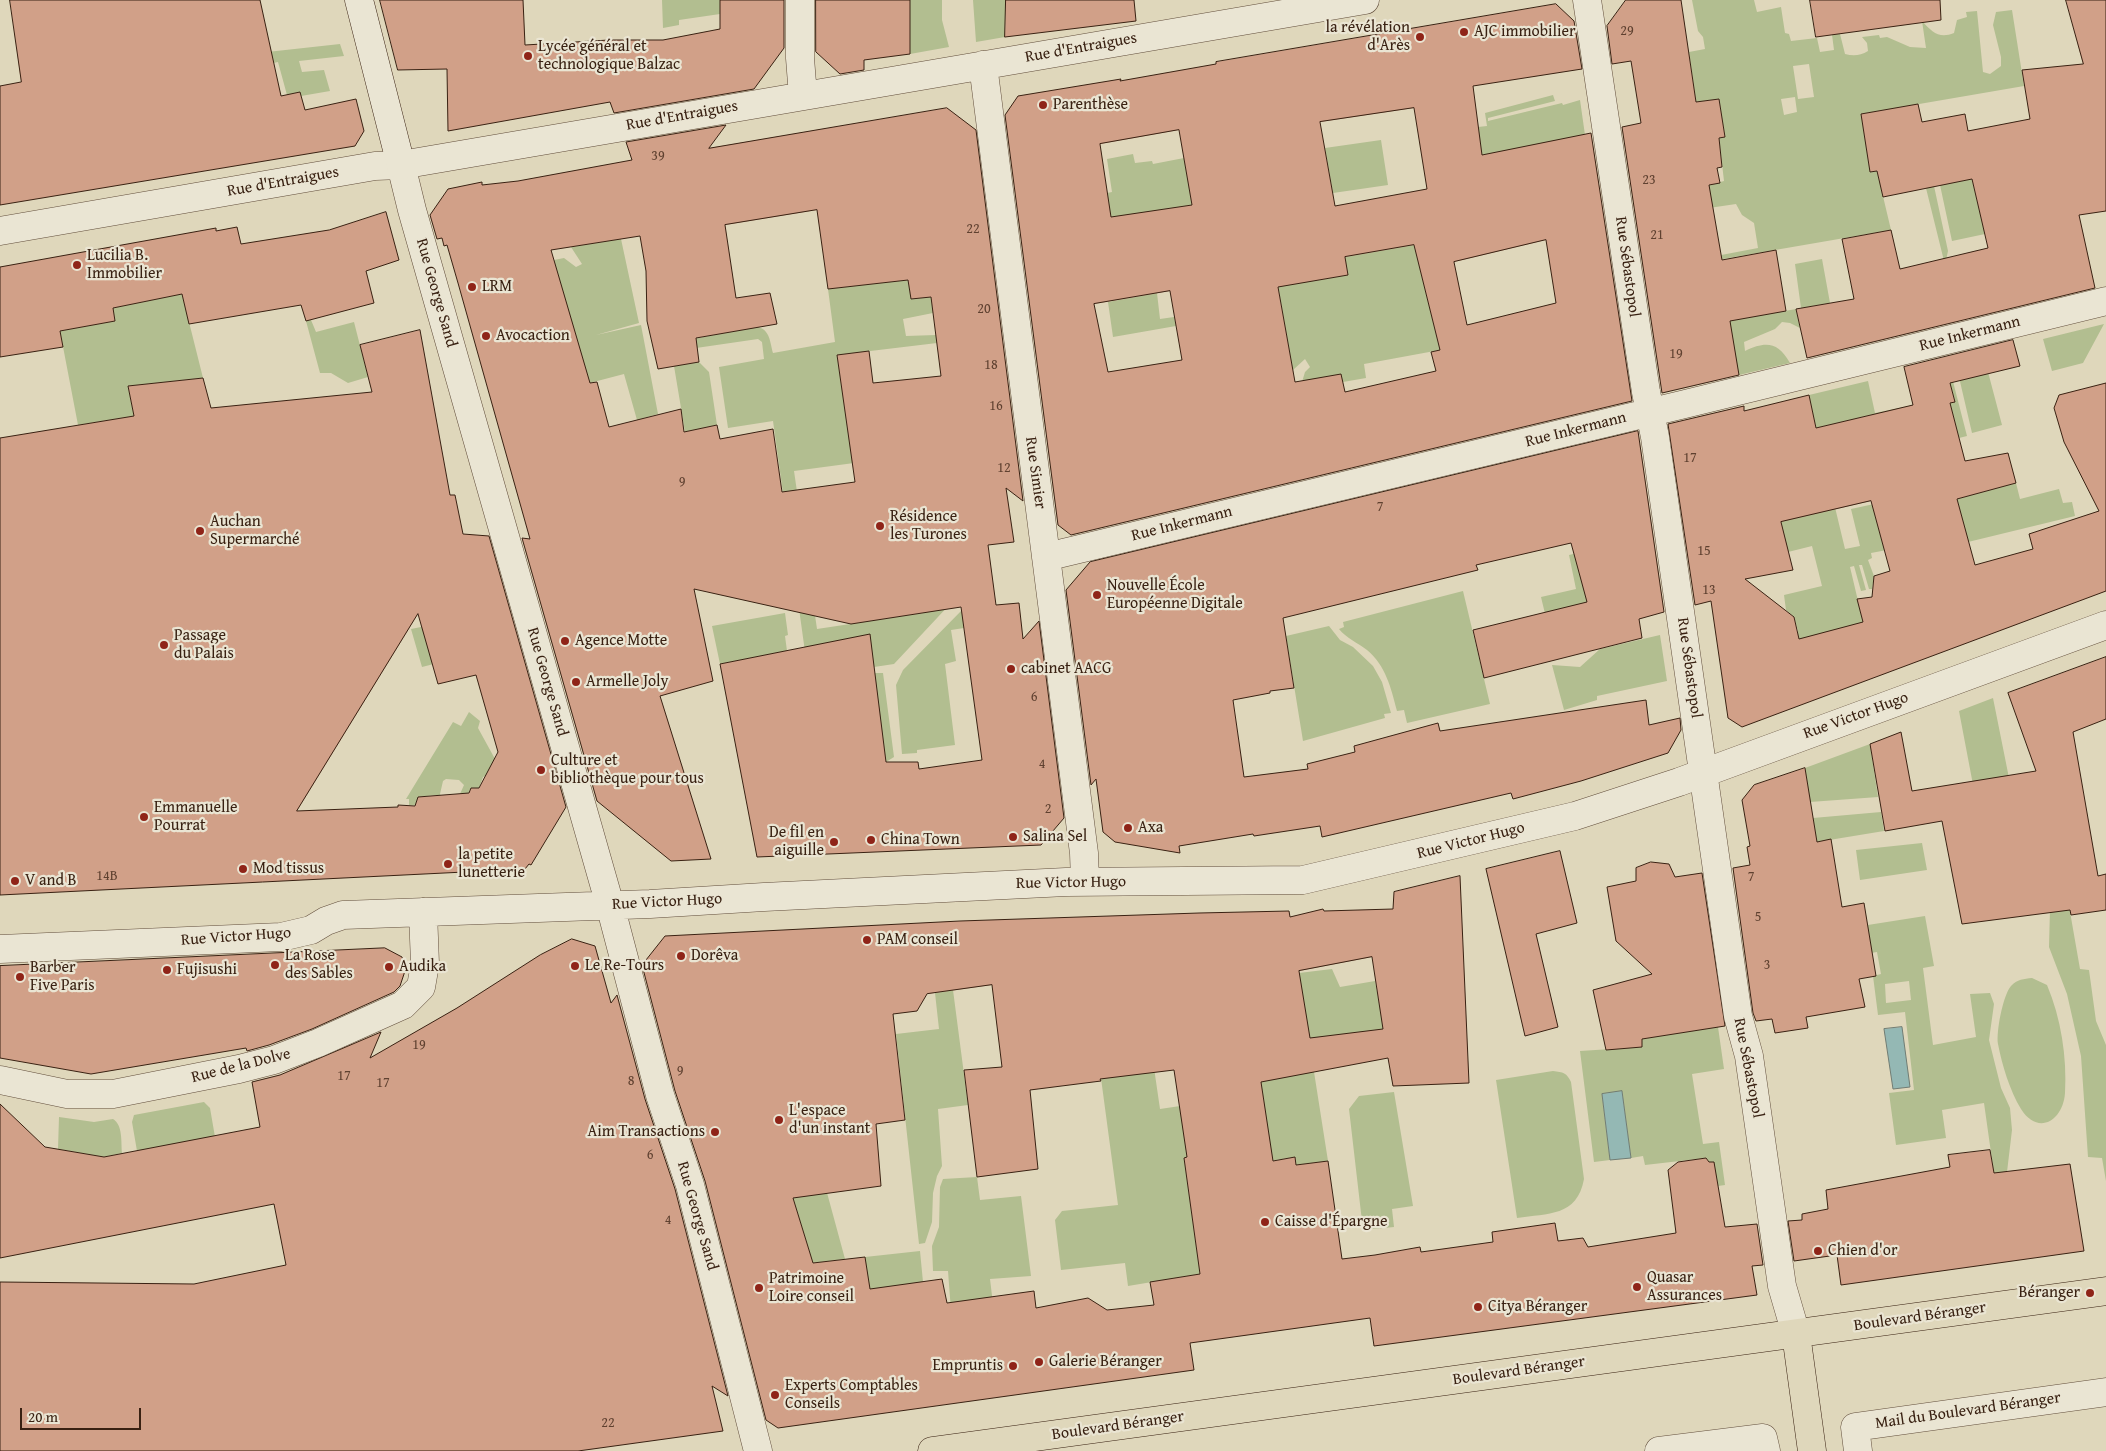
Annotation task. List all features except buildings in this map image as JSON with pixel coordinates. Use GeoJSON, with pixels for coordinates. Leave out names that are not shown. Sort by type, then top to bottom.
{"type":"FeatureCollection","features":[{"type":"Feature","properties":{"kind":"main road","name":"Boulevard Béranger"},"geometry":{"type":"LineString","coordinates":[[932,1451],[2106,1291]]}},
{"type":"Feature","properties":{"kind":"main road"},"geometry":{"type":"LineString","coordinates":[[1796,1334],[1812,1451]]}},
{"type":"Feature","properties":{"kind":"street","name":"Rue George Sand"},"geometry":{"type":"LineString","coordinates":[[360,0],[412,210],[610,906],[660,1095],[690,1185],[758,1451]]}},
{"type":"Feature","properties":{"kind":"street"},"geometry":{"type":"LineString","coordinates":[[800,0],[800,58],[803,96]]}},
{"type":"Feature","properties":{"kind":"street","name":"Rue d'Entraigues"},"geometry":{"type":"LineString","coordinates":[[0,231],[375,166],[401,165],[983,65],[1221,12],[1365,0]]}},
{"type":"Feature","properties":{"kind":"street","name":"Rue Sébastopol"},"geometry":{"type":"LineString","coordinates":[[1588,0],[1704,773],[1738,1016],[1749,1056],[1782,1286],[1796,1334]]}},
{"type":"Feature","properties":{"kind":"street","name":"Rue Simier"},"geometry":{"type":"LineString","coordinates":[[983,65],[1084,853],[1085,882]]}},
{"type":"Feature","properties":{"kind":"street","name":"Rue Inkermann"},"geometry":{"type":"LineString","coordinates":[[1046,557],[2106,301]]}},
{"type":"Feature","properties":{"kind":"street","name":"Rue Victor Hugo"},"geometry":{"type":"LineString","coordinates":[[0,949],[281,937],[311,930],[343,915],[610,906],[1085,882],[1303,880],[1574,816],[1704,773],[2106,625]]}},
{"type":"Feature","properties":{"kind":"street","name":"Rue de la Dolve"},"geometry":{"type":"LineString","coordinates":[[0,1080],[67,1094],[113,1094],[239,1069],[274,1060],[318,1044],[403,1005],[421,987],[426,964],[423,912]]}},
{"type":"Feature","properties":{"kind":"street","name":"Mail du Boulevard Béranger"},"geometry":{"type":"LineString","coordinates":[[1858,1451],[1855,1427],[2106,1392]]}},
{"type":"Feature","properties":{"kind":"street"},"geometry":{"type":"LineString","coordinates":[[1659,1451],[1763,1438],[1766,1451]]}},
{"type":"Feature","properties":{"kind":"green space"},"geometry":{"type":"Polygon","coordinates":[[[662,0],[720,0],[720,14],[679,20],[679,25],[663,28],[662,0]]]}},
{"type":"Feature","properties":{"kind":"green space"},"geometry":{"type":"Polygon","coordinates":[[[910,0],[942,0],[942,20],[949,47],[910,54],[910,0]]]}},
{"type":"Feature","properties":{"kind":"green space"},"geometry":{"type":"Polygon","coordinates":[[[973,0],[1006,0],[1005,37],[976,42],[973,0]]]}},
{"type":"Feature","properties":{"kind":"green space"},"geometry":{"type":"Polygon","coordinates":[[[1692,0],[1754,0],[1757,12],[1781,7],[1785,33],[1789,34],[1791,41],[1817,38],[1820,52],[1834,50],[1831,27],[1838,26],[1845,54],[1856,55],[1868,51],[1867,43],[1862,37],[1879,35],[1880,38],[1887,37],[1910,47],[1926,48],[1922,21],[1936,33],[1949,35],[1954,33],[1957,20],[1967,17],[1966,12],[1977,11],[1983,72],[1990,74],[2001,66],[2001,57],[1993,25],[1996,12],[2012,10],[2024,86],[1861,114],[1870,172],[1877,171],[1891,230],[1717,260],[1716,256],[1758,248],[1754,223],[1742,215],[1736,204],[1709,208],[1709,185],[1724,181],[1719,138],[1725,137],[1719,99],[1696,102],[1689,52],[1705,49],[1703,37],[1698,31],[1692,0]],[[1809,64],[1793,66],[1798,99],[1814,97],[1809,64]],[[1795,97],[1781,99],[1784,115],[1797,112],[1795,97]]]}},
{"type":"Feature","properties":{"kind":"green space"},"geometry":{"type":"Polygon","coordinates":[[[340,44],[344,56],[299,61],[302,72],[324,70],[330,91],[301,96],[300,92],[287,95],[278,62],[255,67],[240,55],[340,44]]]}},
{"type":"Feature","properties":{"kind":"green space"},"geometry":{"type":"Polygon","coordinates":[[[1553,95],[1555,101],[1488,118],[1488,121],[1580,100],[1585,135],[1482,156],[1478,127],[1487,126],[1485,113],[1553,95]]]}},
{"type":"Feature","properties":{"kind":"green space"},"geometry":{"type":"Polygon","coordinates":[[[1381,140],[1388,185],[1333,193],[1325,148],[1381,140]]]}},
{"type":"Feature","properties":{"kind":"green space"},"geometry":{"type":"Polygon","coordinates":[[[1133,154],[1135,163],[1152,161],[1153,164],[1184,158],[1192,205],[1111,219],[1107,193],[1112,192],[1107,159],[1133,154]]]}},
{"type":"Feature","properties":{"kind":"green space"},"geometry":{"type":"Polygon","coordinates":[[[1969,167],[1985,234],[1952,241],[1940,185],[1967,180],[1965,169],[1969,167]]]}},
{"type":"Feature","properties":{"kind":"green space"},"geometry":{"type":"Polygon","coordinates":[[[1923,176],[1934,186],[1948,251],[1945,265],[1923,176]]]}},
{"type":"Feature","properties":{"kind":"green space"},"geometry":{"type":"Polygon","coordinates":[[[621,239],[639,323],[596,335],[641,325],[658,414],[637,420],[624,374],[563,390],[554,260],[564,258],[576,267],[582,264],[571,247],[621,239]]]}},
{"type":"Feature","properties":{"kind":"green space"},"geometry":{"type":"Polygon","coordinates":[[[1414,245],[1440,350],[1364,364],[1366,378],[1343,382],[1302,382],[1305,372],[1310,367],[1305,359],[1293,370],[1301,417],[1277,280],[1313,281],[1348,275],[1345,257],[1414,245]]]}},
{"type":"Feature","properties":{"kind":"green space"},"geometry":{"type":"Polygon","coordinates":[[[1822,259],[1830,303],[1801,308],[1795,264],[1822,259]]]}},
{"type":"Feature","properties":{"kind":"green space"},"geometry":{"type":"Polygon","coordinates":[[[908,280],[911,299],[931,297],[933,313],[903,319],[906,336],[936,335],[937,343],[837,355],[850,445],[911,437],[914,455],[794,471],[817,629],[923,613],[920,585],[952,602],[894,664],[874,667],[806,659],[773,421],[728,428],[719,367],[764,359],[762,342],[758,339],[655,354],[654,346],[758,327],[767,334],[773,353],[835,342],[828,289],[908,280]]]}},
{"type":"Feature","properties":{"kind":"green space"},"geometry":{"type":"Polygon","coordinates":[[[1157,293],[1160,319],[1174,317],[1176,326],[1113,337],[1108,302],[1157,293]]]}},
{"type":"Feature","properties":{"kind":"green space"},"geometry":{"type":"Polygon","coordinates":[[[182,294],[203,378],[128,386],[134,416],[78,425],[60,331],[115,321],[113,308],[182,294]]]}},
{"type":"Feature","properties":{"kind":"green space"},"geometry":{"type":"Polygon","coordinates":[[[1796,309],[1800,328],[1790,323],[1782,322],[1775,329],[1744,342],[1745,351],[1765,345],[1776,347],[1790,363],[1739,375],[1718,323],[1796,309]]]}},
{"type":"Feature","properties":{"kind":"green space"},"geometry":{"type":"Polygon","coordinates":[[[311,320],[316,332],[354,322],[368,377],[348,383],[331,373],[320,373],[306,321],[311,320]]]}},
{"type":"Feature","properties":{"kind":"green space"},"geometry":{"type":"Polygon","coordinates":[[[2104,324],[2083,363],[2052,371],[2043,339],[2104,324]]]}},
{"type":"Feature","properties":{"kind":"green space"},"geometry":{"type":"Polygon","coordinates":[[[1983,353],[2002,425],[1972,433],[1955,360],[1983,353]]]}},
{"type":"Feature","properties":{"kind":"green space"},"geometry":{"type":"Polygon","coordinates":[[[699,362],[709,372],[717,425],[685,432],[674,366],[699,362]]]}},
{"type":"Feature","properties":{"kind":"green space"},"geometry":{"type":"Polygon","coordinates":[[[1948,362],[1967,436],[1959,438],[1950,403],[1955,401],[1944,363],[1948,362]]]}},
{"type":"Feature","properties":{"kind":"green space"},"geometry":{"type":"Polygon","coordinates":[[[1868,381],[1875,413],[1913,405],[1885,456],[1875,414],[1816,428],[1809,395],[1868,381]]]}},
{"type":"Feature","properties":{"kind":"green space"},"geometry":{"type":"Polygon","coordinates":[[[1827,474],[1845,549],[1860,546],[1851,509],[1874,504],[1873,507],[1882,542],[1887,550],[1871,553],[1872,558],[1868,560],[1874,576],[1872,589],[1869,589],[1862,565],[1859,565],[1866,590],[1861,591],[1854,566],[1850,567],[1863,622],[1845,665],[1793,639],[1798,631],[1794,617],[1786,610],[1784,595],[1822,586],[1812,546],[1788,552],[1778,511],[1827,474]]]}},
{"type":"Feature","properties":{"kind":"green space"},"geometry":{"type":"Polygon","coordinates":[[[2016,483],[2020,499],[2059,489],[2063,503],[2072,502],[2075,516],[1968,542],[1957,499],[2016,483]]]}},
{"type":"Feature","properties":{"kind":"green space"},"geometry":{"type":"Polygon","coordinates":[[[1646,536],[1589,610],[1547,622],[1541,597],[1576,589],[1569,555],[1646,536]]]}},
{"type":"Feature","properties":{"kind":"green space"},"geometry":{"type":"Polygon","coordinates":[[[1463,591],[1490,704],[1407,723],[1404,710],[1397,711],[1390,686],[1379,663],[1367,650],[1339,629],[1344,627],[1343,622],[1463,591]]]}},
{"type":"Feature","properties":{"kind":"green space"},"geometry":{"type":"Polygon","coordinates":[[[962,610],[964,628],[951,630],[956,661],[945,664],[955,745],[917,750],[917,753],[902,754],[896,685],[903,670],[962,610]]]}},
{"type":"Feature","properties":{"kind":"green space"},"geometry":{"type":"Polygon","coordinates":[[[785,613],[788,635],[785,636],[787,651],[720,664],[712,626],[785,613]]]}},
{"type":"Feature","properties":{"kind":"green space"},"geometry":{"type":"Polygon","coordinates":[[[451,621],[461,657],[422,667],[411,629],[451,621]]]}},
{"type":"Feature","properties":{"kind":"green space"},"geometry":{"type":"Polygon","coordinates":[[[1329,626],[1340,640],[1353,647],[1373,666],[1382,682],[1391,713],[1384,714],[1385,718],[1303,741],[1286,636],[1329,626]]]}},
{"type":"Feature","properties":{"kind":"green space"},"geometry":{"type":"Polygon","coordinates":[[[1660,635],[1667,681],[1597,696],[1597,700],[1564,710],[1552,665],[1580,667],[1600,649],[1660,635]]]}},
{"type":"Feature","properties":{"kind":"green space"},"geometry":{"type":"Polygon","coordinates":[[[874,673],[883,673],[894,757],[886,762],[874,673]]]}},
{"type":"Feature","properties":{"kind":"green space"},"geometry":{"type":"Polygon","coordinates":[[[1993,698],[2010,783],[1974,790],[1959,711],[1993,698]]]}},
{"type":"Feature","properties":{"kind":"green space"},"geometry":{"type":"Polygon","coordinates":[[[469,712],[480,721],[478,728],[495,759],[492,769],[500,773],[498,776],[492,773],[483,777],[479,788],[471,788],[463,803],[465,812],[478,819],[472,829],[455,818],[458,811],[443,802],[438,802],[436,795],[418,797],[416,805],[409,805],[409,799],[406,799],[453,722],[461,726],[469,712]],[[446,779],[443,781],[440,794],[442,798],[456,803],[464,785],[459,780],[446,779]]]}},
{"type":"Feature","properties":{"kind":"green space"},"geometry":{"type":"Polygon","coordinates":[[[1870,744],[1878,797],[1810,802],[1805,768],[1870,744]]]}},
{"type":"Feature","properties":{"kind":"green space"},"geometry":{"type":"Polygon","coordinates":[[[1881,812],[1884,831],[1817,842],[1813,818],[1881,812]]]}},
{"type":"Feature","properties":{"kind":"green space"},"geometry":{"type":"Polygon","coordinates":[[[1922,843],[1927,870],[1860,880],[1856,850],[1922,843]]]}},
{"type":"Feature","properties":{"kind":"green space"},"geometry":{"type":"Polygon","coordinates":[[[2069,906],[2080,969],[2089,970],[2096,1021],[2106,1045],[2106,1181],[2102,1158],[2088,1157],[2081,1056],[2067,994],[2049,947],[2050,909],[2069,906]]]}},
{"type":"Feature","properties":{"kind":"green space"},"geometry":{"type":"Polygon","coordinates":[[[1925,916],[1934,966],[1923,968],[1933,1045],[1976,1037],[1970,994],[1990,993],[1994,1004],[1989,1040],[2001,1088],[2010,1108],[2012,1130],[2007,1172],[1994,1174],[1984,1103],[1942,1110],[1946,1138],[1896,1145],[1889,1093],[1914,1090],[1905,1012],[1878,1015],[1873,976],[1881,974],[1877,952],[1841,958],[1836,930],[1925,916]],[[1909,981],[1885,984],[1886,1003],[1911,1000],[1909,981]]]}},
{"type":"Feature","properties":{"kind":"green space"},"geometry":{"type":"Polygon","coordinates":[[[1332,969],[1340,987],[1375,981],[1384,1029],[1309,1040],[1328,1161],[1296,1165],[1295,1157],[1219,1169],[1216,1153],[1184,1158],[1200,1274],[1128,1286],[1125,1263],[1061,1270],[1055,1220],[1062,1211],[1118,1205],[1096,1041],[1145,1006],[1160,1109],[1234,1098],[1264,1103],[1252,1023],[1299,973],[1332,969]]]}},
{"type":"Feature","properties":{"kind":"green space"},"geometry":{"type":"Polygon","coordinates":[[[2032,978],[2047,985],[2052,998],[2062,1038],[2065,1066],[2065,1093],[2060,1111],[2049,1122],[2042,1123],[2035,1122],[2028,1117],[2017,1102],[2007,1078],[1998,1044],[2001,1014],[2008,991],[2016,982],[2032,978]]]}},
{"type":"Feature","properties":{"kind":"green space"},"geometry":{"type":"Polygon","coordinates":[[[953,990],[968,1105],[938,1109],[942,1166],[937,1176],[933,1193],[932,1222],[925,1243],[919,1244],[896,1034],[939,1029],[935,993],[953,990]]]}},
{"type":"Feature","properties":{"kind":"green space"},"geometry":{"type":"Polygon","coordinates":[[[1718,1027],[1724,1069],[1692,1074],[1703,1144],[1719,1142],[1725,1185],[1718,1186],[1713,1162],[1709,1162],[1706,1158],[1645,1165],[1643,1156],[1631,1158],[1622,1092],[1602,1094],[1610,1160],[1594,1162],[1580,1051],[1642,1047],[1642,1039],[1718,1027]]]}},
{"type":"Feature","properties":{"kind":"green space"},"geometry":{"type":"Polygon","coordinates":[[[1553,1071],[1564,1074],[1571,1082],[1584,1179],[1575,1200],[1568,1207],[1560,1211],[1517,1218],[1496,1080],[1553,1071]]]}},
{"type":"Feature","properties":{"kind":"green space"},"geometry":{"type":"Polygon","coordinates":[[[1394,1092],[1413,1206],[1392,1209],[1394,1227],[1363,1230],[1349,1109],[1359,1096],[1394,1092]]]}},
{"type":"Feature","properties":{"kind":"green space"},"geometry":{"type":"Polygon","coordinates":[[[204,1102],[210,1108],[215,1137],[137,1151],[132,1122],[134,1115],[204,1102]]]}},
{"type":"Feature","properties":{"kind":"green space"},"geometry":{"type":"Polygon","coordinates":[[[59,1117],[94,1122],[113,1119],[120,1129],[122,1153],[104,1157],[58,1149],[59,1117]]]}},
{"type":"Feature","properties":{"kind":"green space"},"geometry":{"type":"Polygon","coordinates":[[[977,1177],[980,1200],[1021,1196],[1031,1276],[990,1279],[993,1304],[951,1311],[948,1271],[933,1271],[932,1246],[939,1227],[940,1187],[943,1179],[977,1177]]]}},
{"type":"Feature","properties":{"kind":"green space"},"geometry":{"type":"Polygon","coordinates":[[[823,1178],[845,1259],[813,1263],[789,1185],[823,1178]]]}},
{"type":"Feature","properties":{"kind":"green space"},"geometry":{"type":"Polygon","coordinates":[[[920,1251],[923,1282],[909,1306],[833,1300],[865,1257],[920,1251]]]}},
{"type":"Feature","properties":{"kind":"water"},"geometry":{"type":"Polygon","coordinates":[[[1902,1027],[1910,1087],[1893,1089],[1884,1029],[1902,1027]]]}},
{"type":"Feature","properties":{"kind":"water"},"geometry":{"type":"Polygon","coordinates":[[[1622,1091],[1631,1158],[1610,1160],[1602,1094],[1622,1091]]]}},
{"type":"Feature","properties":{"kind":"place","name":"AJC immobilier"},"geometry":{"type":"Point","coordinates":[1464,32]}},
{"type":"Feature","properties":{"kind":"place","name":"la révélation d'Arès"},"geometry":{"type":"Point","coordinates":[1420,37]}},
{"type":"Feature","properties":{"kind":"place","name":"Lycée général et technologique Balzac"},"geometry":{"type":"Point","coordinates":[528,56]}},
{"type":"Feature","properties":{"kind":"place","name":"Parenthèse"},"geometry":{"type":"Point","coordinates":[1043,105]}},
{"type":"Feature","properties":{"kind":"place","name":"Lucilia B. Immobilier"},"geometry":{"type":"Point","coordinates":[77,265]}},
{"type":"Feature","properties":{"kind":"place","name":"LRM"},"geometry":{"type":"Point","coordinates":[472,287]}},
{"type":"Feature","properties":{"kind":"place","name":"Avocaction"},"geometry":{"type":"Point","coordinates":[486,336]}},
{"type":"Feature","properties":{"kind":"place","name":"Résidence les Turones"},"geometry":{"type":"Point","coordinates":[880,526]}},
{"type":"Feature","properties":{"kind":"place","name":"Auchan Supermarché"},"geometry":{"type":"Point","coordinates":[200,531]}},
{"type":"Feature","properties":{"kind":"place","name":"Nouvelle École Européenne Digitale"},"geometry":{"type":"Point","coordinates":[1097,595]}},
{"type":"Feature","properties":{"kind":"place","name":"Agence Motte"},"geometry":{"type":"Point","coordinates":[565,641]}},
{"type":"Feature","properties":{"kind":"place","name":"Passage du Palais"},"geometry":{"type":"Point","coordinates":[164,645]}},
{"type":"Feature","properties":{"kind":"place","name":"cabinet AACG"},"geometry":{"type":"Point","coordinates":[1011,669]}},
{"type":"Feature","properties":{"kind":"place","name":"Armelle Joly"},"geometry":{"type":"Point","coordinates":[576,682]}},
{"type":"Feature","properties":{"kind":"place","name":"Culture et bibliothèque pour tous"},"geometry":{"type":"Point","coordinates":[541,770]}},
{"type":"Feature","properties":{"kind":"place","name":"Emmanuelle Pourrat"},"geometry":{"type":"Point","coordinates":[144,817]}},
{"type":"Feature","properties":{"kind":"place","name":"Axa"},"geometry":{"type":"Point","coordinates":[1128,828]}},
{"type":"Feature","properties":{"kind":"place","name":"Salina Sel"},"geometry":{"type":"Point","coordinates":[1013,837]}},
{"type":"Feature","properties":{"kind":"place","name":"China Town"},"geometry":{"type":"Point","coordinates":[871,840]}},
{"type":"Feature","properties":{"kind":"place","name":"De fil en aiguille"},"geometry":{"type":"Point","coordinates":[834,842]}},
{"type":"Feature","properties":{"kind":"place","name":"la petite lunetterie"},"geometry":{"type":"Point","coordinates":[448,864]}},
{"type":"Feature","properties":{"kind":"place","name":"Mod tissus"},"geometry":{"type":"Point","coordinates":[243,869]}},
{"type":"Feature","properties":{"kind":"place","name":"V and B"},"geometry":{"type":"Point","coordinates":[15,881]}},
{"type":"Feature","properties":{"kind":"place","name":"PAM conseil"},"geometry":{"type":"Point","coordinates":[867,940]}},
{"type":"Feature","properties":{"kind":"place","name":"Dorêva"},"geometry":{"type":"Point","coordinates":[681,956]}},
{"type":"Feature","properties":{"kind":"place","name":"La Rose des Sables"},"geometry":{"type":"Point","coordinates":[275,965]}},
{"type":"Feature","properties":{"kind":"place","name":"Le Re-Tours"},"geometry":{"type":"Point","coordinates":[575,966]}},
{"type":"Feature","properties":{"kind":"place","name":"Audika"},"geometry":{"type":"Point","coordinates":[389,967]}},
{"type":"Feature","properties":{"kind":"place","name":"Fujisushi"},"geometry":{"type":"Point","coordinates":[167,970]}},
{"type":"Feature","properties":{"kind":"place","name":"Barber Five Paris"},"geometry":{"type":"Point","coordinates":[20,977]}},
{"type":"Feature","properties":{"kind":"place","name":"L'espace d'un instant"},"geometry":{"type":"Point","coordinates":[779,1120]}},
{"type":"Feature","properties":{"kind":"place","name":"Aim Transactions"},"geometry":{"type":"Point","coordinates":[715,1132]}},
{"type":"Feature","properties":{"kind":"place","name":"Caisse d'Épargne"},"geometry":{"type":"Point","coordinates":[1265,1222]}},
{"type":"Feature","properties":{"kind":"place","name":"Chien d'or"},"geometry":{"type":"Point","coordinates":[1818,1251]}},
{"type":"Feature","properties":{"kind":"place","name":"Quasar Assurances"},"geometry":{"type":"Point","coordinates":[1637,1287]}},
{"type":"Feature","properties":{"kind":"place","name":"Patrimoine Loire conseil"},"geometry":{"type":"Point","coordinates":[759,1288]}},
{"type":"Feature","properties":{"kind":"place","name":"Béranger"},"geometry":{"type":"Point","coordinates":[2090,1293]}},
{"type":"Feature","properties":{"kind":"place","name":"Citya Béranger"},"geometry":{"type":"Point","coordinates":[1478,1307]}},
{"type":"Feature","properties":{"kind":"place","name":"Galerie Béranger"},"geometry":{"type":"Point","coordinates":[1039,1362]}},
{"type":"Feature","properties":{"kind":"place","name":"Empruntis"},"geometry":{"type":"Point","coordinates":[1013,1366]}},
{"type":"Feature","properties":{"kind":"place","name":"Experts Comptables Conseils"},"geometry":{"type":"Point","coordinates":[775,1395]}}]}
